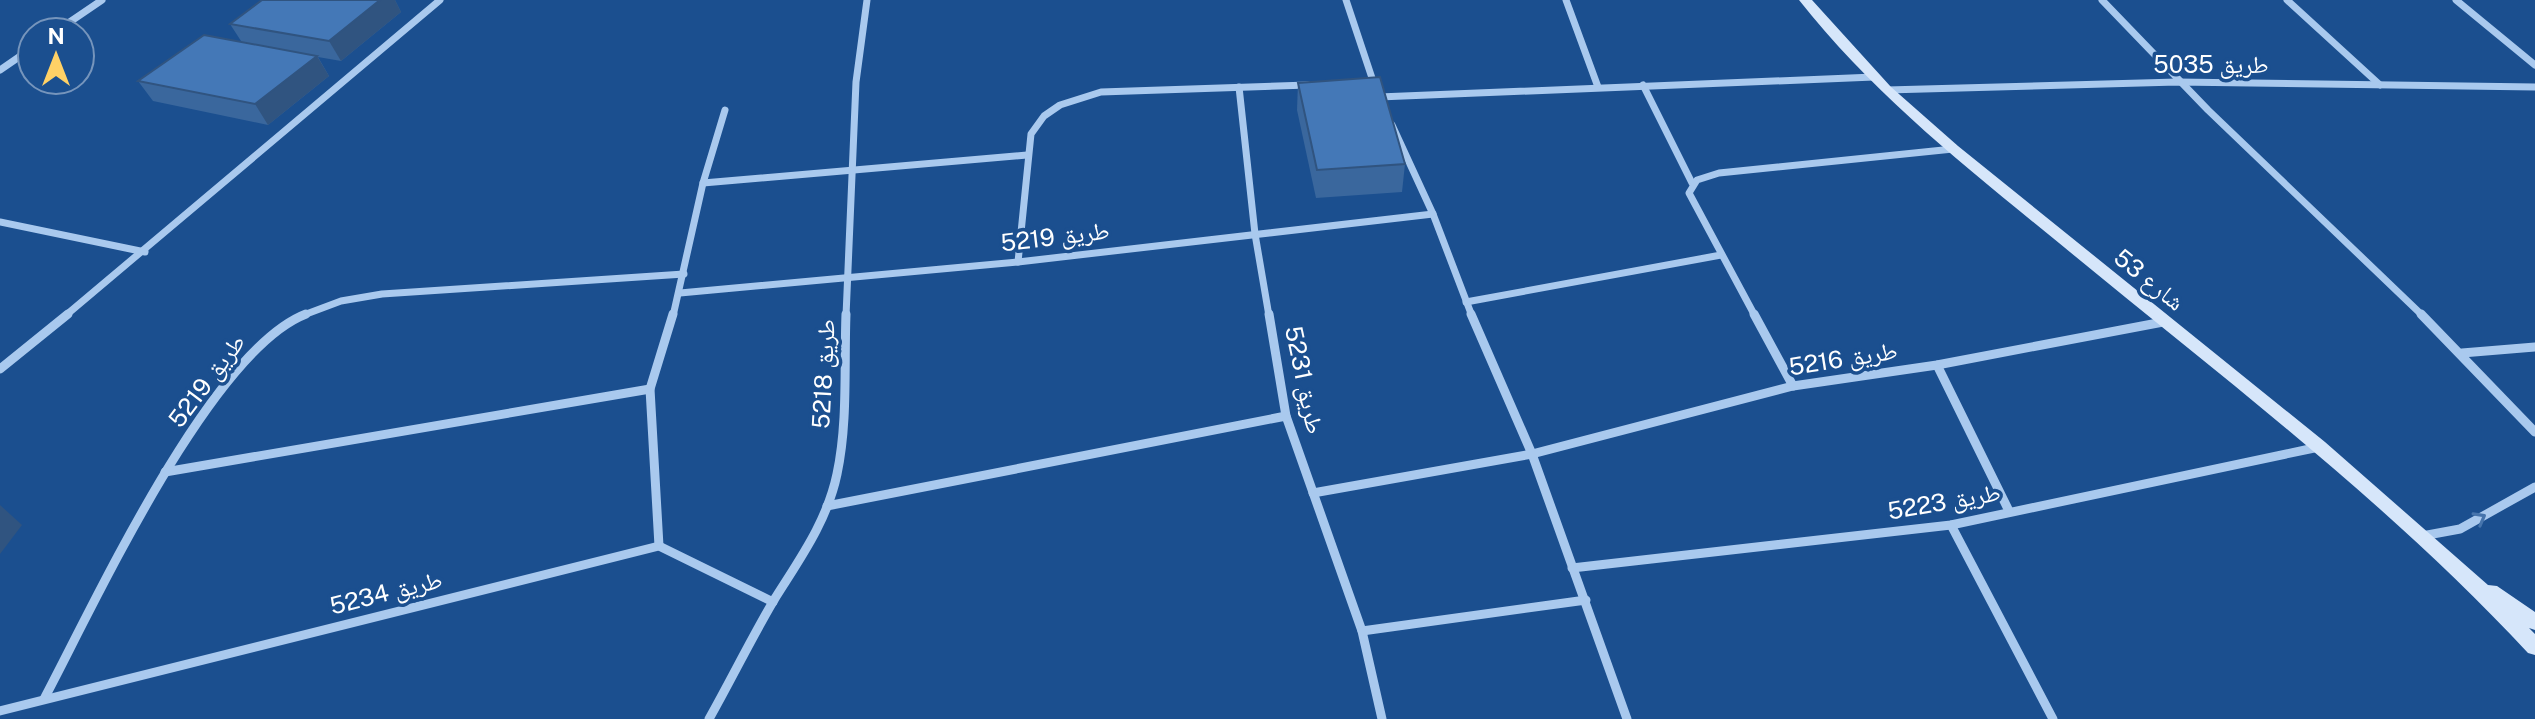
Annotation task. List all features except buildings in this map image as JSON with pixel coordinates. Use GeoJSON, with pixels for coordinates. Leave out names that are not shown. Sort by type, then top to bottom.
{"type":"FeatureCollection","features":[{"type":"Feature","properties":{"kind":"street"},"geometry":{"type":"LineString","coordinates":[[78,16],[102,0]]}},
{"type":"Feature","properties":{"kind":"street"},"geometry":{"type":"LineString","coordinates":[[0,369],[145,252],[440,0]]}},
{"type":"Feature","properties":{"kind":"street","name":"طريق 5218"},"geometry":{"type":"LineString","coordinates":[[709,719],[773,602],[811,543],[837,474],[859,42],[867,0]]}},
{"type":"Feature","properties":{"kind":"street"},"geometry":{"type":"LineString","coordinates":[[1346,0],[1373,83],[1433,214],[1466,302],[1532,454],[1627,719]]}},
{"type":"Feature","properties":{"kind":"street"},"geometry":{"type":"LineString","coordinates":[[1566,0],[1598,87]]}},
{"type":"Feature","properties":{"kind":"street","name":"شارع 53"},"geometry":{"type":"LineString","coordinates":[[1805,0],[1886,90],[1953,149],[2319,447],[2476,584],[2535,647]]}},
{"type":"Feature","properties":{"kind":"street"},"geometry":{"type":"LineString","coordinates":[[2102,0],[2177,82],[2462,353],[2535,432]]}},
{"type":"Feature","properties":{"kind":"street"},"geometry":{"type":"LineString","coordinates":[[2287,0],[2380,86]]}},
{"type":"Feature","properties":{"kind":"street"},"geometry":{"type":"LineString","coordinates":[[2456,0],[2535,65]]}},
{"type":"Feature","properties":{"kind":"street"},"geometry":{"type":"LineString","coordinates":[[1379,97],[1874,77]]}},
{"type":"Feature","properties":{"kind":"street","name":"طريق 5035"},"geometry":{"type":"LineString","coordinates":[[1886,90],[2177,82],[2535,87]]}},
{"type":"Feature","properties":{"kind":"street"},"geometry":{"type":"LineString","coordinates":[[1358,83],[1373,83]]}},
{"type":"Feature","properties":{"kind":"street"},"geometry":{"type":"LineString","coordinates":[[1018,262],[1031,134],[1039,119],[1055,106],[1077,96],[1126,90],[1313,85]]}},
{"type":"Feature","properties":{"kind":"street"},"geometry":{"type":"LineString","coordinates":[[1643,85],[1692,183]]}},
{"type":"Feature","properties":{"kind":"street","name":"طريق 5231"},"geometry":{"type":"LineString","coordinates":[[1239,87],[1255,234],[1286,416],[1362,631],[1382,719]]}},
{"type":"Feature","properties":{"kind":"street"},"geometry":{"type":"LineString","coordinates":[[725,110],[703,183],[680,293],[650,389],[659,546],[773,602]]}},
{"type":"Feature","properties":{"kind":"street"},"geometry":{"type":"LineString","coordinates":[[1793,386],[1689,193],[1692,183],[1702,175],[1953,149]]}},
{"type":"Feature","properties":{"kind":"street"},"geometry":{"type":"LineString","coordinates":[[703,183],[1027,155]]}},
{"type":"Feature","properties":{"kind":"street","name":"طريق 5219"},"geometry":{"type":"LineString","coordinates":[[680,293],[1018,262],[1433,214]]}},
{"type":"Feature","properties":{"kind":"street"},"geometry":{"type":"LineString","coordinates":[[0,222],[145,252]]}},
{"type":"Feature","properties":{"kind":"street"},"geometry":{"type":"LineString","coordinates":[[1466,302],[1721,255]]}},
{"type":"Feature","properties":{"kind":"street","name":"طريق 5219"},"geometry":{"type":"LineString","coordinates":[[44,699],[165,472],[237,369],[262,341],[299,317],[341,301],[382,294],[684,274]]}},
{"type":"Feature","properties":{"kind":"street","name":"طريق 5216"},"geometry":{"type":"LineString","coordinates":[[1313,493],[1532,454],[1793,386],[1937,365],[2163,322]]}},
{"type":"Feature","properties":{"kind":"street"},"geometry":{"type":"LineString","coordinates":[[2462,353],[2535,347]]}},
{"type":"Feature","properties":{"kind":"street"},"geometry":{"type":"LineString","coordinates":[[1937,365],[2009,511]]}},
{"type":"Feature","properties":{"kind":"street"},"geometry":{"type":"LineString","coordinates":[[165,472],[650,389]]}},
{"type":"Feature","properties":{"kind":"street"},"geometry":{"type":"LineString","coordinates":[[827,506],[1286,416]]}},
{"type":"Feature","properties":{"kind":"street","name":"طريق 5223"},"geometry":{"type":"LineString","coordinates":[[1572,568],[1951,525],[2319,447]]}},
{"type":"Feature","properties":{"kind":"street"},"geometry":{"type":"LineString","coordinates":[[2421,536],[2460,529],[2535,487]]}},
{"type":"Feature","properties":{"kind":"street"},"geometry":{"type":"LineString","coordinates":[[1951,525],[2053,719]]}},
{"type":"Feature","properties":{"kind":"street","name":"طريق 5234"},"geometry":{"type":"LineString","coordinates":[[0,711],[659,546]]}},
{"type":"Feature","properties":{"kind":"street","name":"شارع 53"},"geometry":{"type":"LineString","coordinates":[[2476,584],[2535,622]]}},
{"type":"Feature","properties":{"kind":"street"},"geometry":{"type":"LineString","coordinates":[[1362,631],[1586,600]]}}]}
